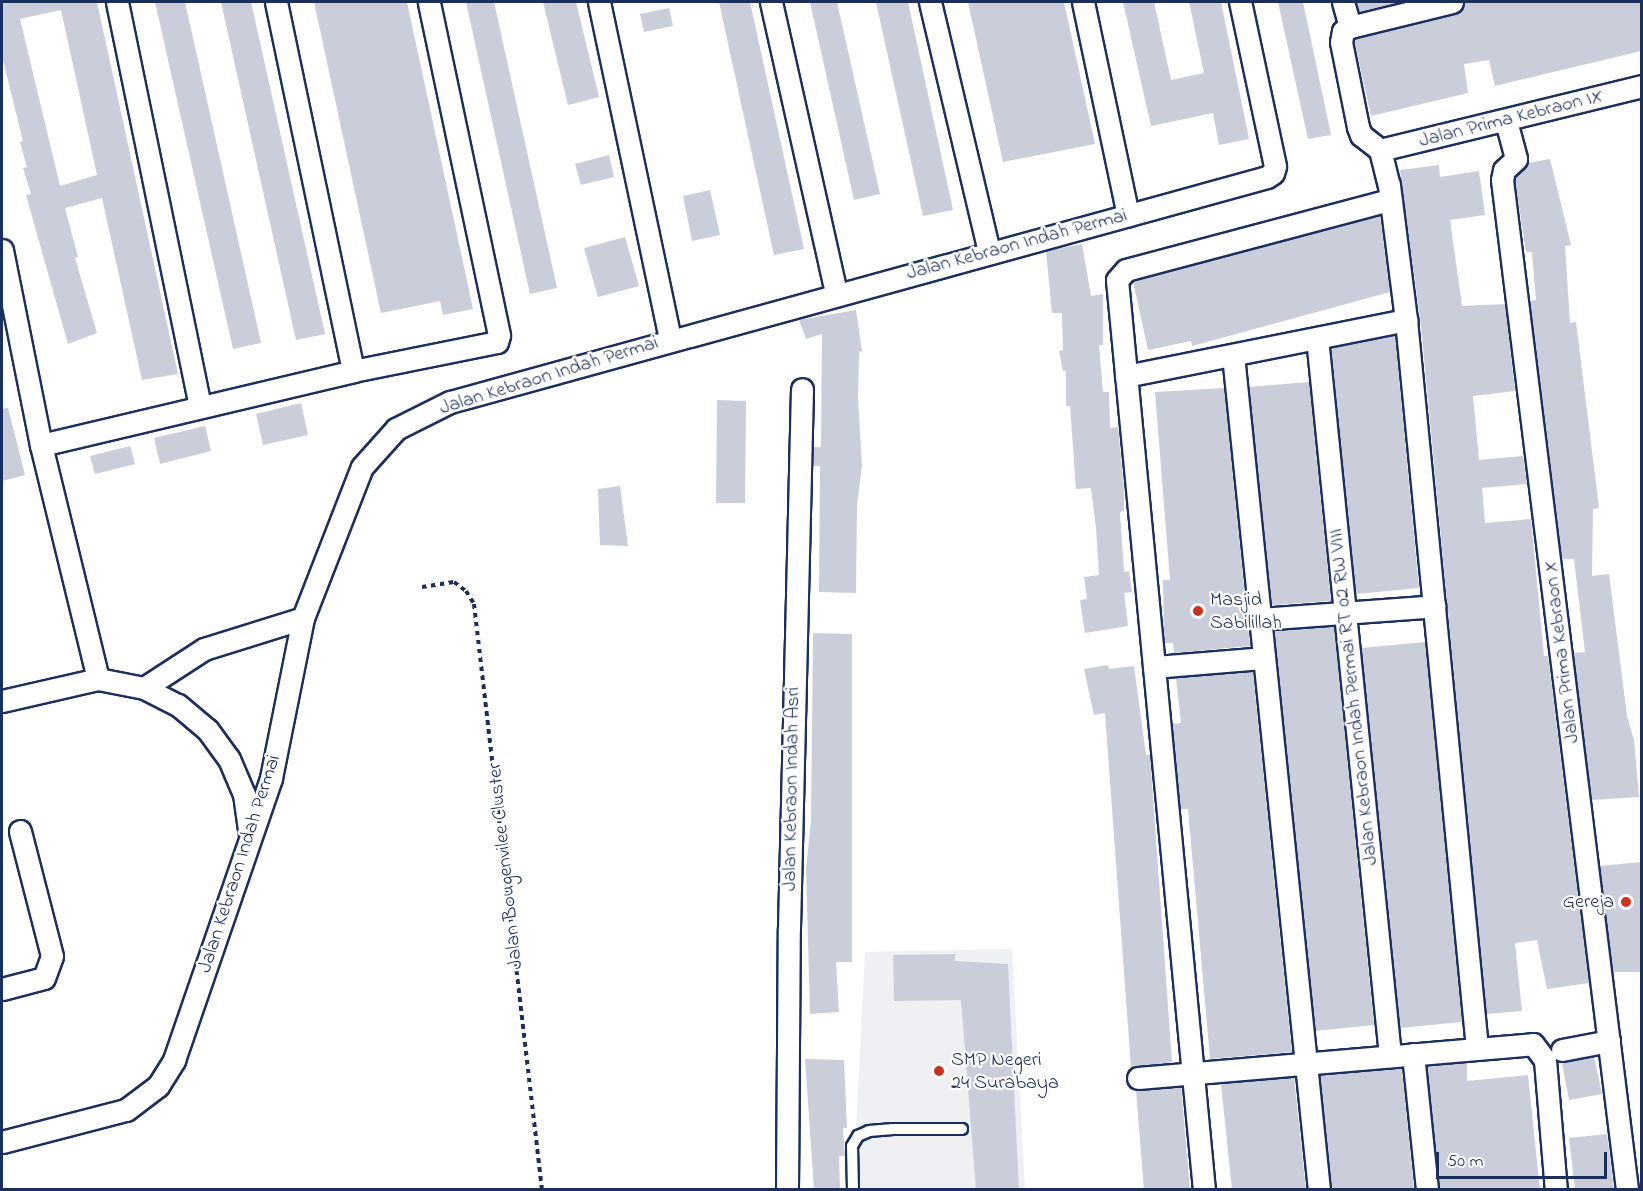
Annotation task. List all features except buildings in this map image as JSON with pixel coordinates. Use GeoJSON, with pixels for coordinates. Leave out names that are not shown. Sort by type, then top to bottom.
{"type":"FeatureCollection","features":[{"type":"Feature","properties":{"kind":"street"},"geometry":{"type":"LineString","coordinates":[[117,2],[200,406]]}},
{"type":"Feature","properties":{"kind":"street"},"geometry":{"type":"LineString","coordinates":[[276,2],[353,371]]}},
{"type":"Feature","properties":{"kind":"street"},"geometry":{"type":"LineString","coordinates":[[41,445],[353,371],[493,344],[499,339],[429,2]]}},
{"type":"Feature","properties":{"kind":"street"},"geometry":{"type":"LineString","coordinates":[[599,2],[670,340]]}},
{"type":"Feature","properties":{"kind":"street"},"geometry":{"type":"LineString","coordinates":[[771,2],[836,293]]}},
{"type":"Feature","properties":{"kind":"street"},"geometry":{"type":"LineString","coordinates":[[930,2],[989,252]]}},
{"type":"Feature","properties":{"kind":"street"},"geometry":{"type":"LineString","coordinates":[[1083,2],[1128,215]]}},
{"type":"Feature","properties":{"kind":"street","name":"Jalan Kebraon Indah Permai"},"geometry":{"type":"LineString","coordinates":[[2,1143],[126,1110],[158,1086],[174,1060],[200,992],[249,831],[271,778],[303,618],[359,476],[396,429],[450,402],[836,293],[1267,177],[1276,170],[1240,2]]}},
{"type":"Feature","properties":{"kind":"street"},"geometry":{"type":"LineString","coordinates":[[1343,2],[1350,27]]}},
{"type":"Feature","properties":{"kind":"street"},"geometry":{"type":"LineString","coordinates":[[1452,2],[1350,27],[1343,31],[1341,42],[1358,127],[1386,175],[1406,320],[1477,1048]]}},
{"type":"Feature","properties":{"kind":"street","name":"Jalan Prima Kebraon IX"},"geometry":{"type":"LineString","coordinates":[[1386,175],[1508,127],[1641,86]]}},
{"type":"Feature","properties":{"kind":"street","name":"Jalan Prima Kebraon X"},"geometry":{"type":"LineString","coordinates":[[1508,127],[1515,161],[1504,170],[1502,180],[1626,1190]]}},
{"type":"Feature","properties":{"kind":"street"},"geometry":{"type":"LineString","coordinates":[[1204,1190],[1117,280],[1125,270],[1386,175]]}},
{"type":"Feature","properties":{"kind":"street"},"geometry":{"type":"LineString","coordinates":[[2,250],[41,445],[98,679]]}},
{"type":"Feature","properties":{"kind":"street"},"geometry":{"type":"LineString","coordinates":[[1126,376],[1406,320]]}},
{"type":"Feature","properties":{"kind":"street","name":"Jalan Kebraon Indah Permai RT 02 RW VIII"},"geometry":{"type":"LineString","coordinates":[[1317,338],[1390,1056]]}},
{"type":"Feature","properties":{"kind":"street"},"geometry":{"type":"LineString","coordinates":[[1233,355],[1319,1190]]}},
{"type":"Feature","properties":{"kind":"street","name":"Jalan Kebraon Indah Asri"},"geometry":{"type":"LineString","coordinates":[[787,1190],[789,928],[802,389]]}},
{"type":"Feature","properties":{"kind":"street"},"geometry":{"type":"LineString","coordinates":[[1260,619],[1435,606]]}},
{"type":"Feature","properties":{"kind":"street"},"geometry":{"type":"LineString","coordinates":[[144,688],[204,649],[303,618]]}},
{"type":"Feature","properties":{"kind":"street"},"geometry":{"type":"LineString","coordinates":[[1154,667],[1264,658]]}},
{"type":"Feature","properties":{"kind":"street"},"geometry":{"type":"LineString","coordinates":[[2,701],[98,679],[144,688],[178,705],[207,729],[224,752],[244,794],[249,831]]}},
{"type":"Feature","properties":{"kind":"street"},"geometry":{"type":"LineString","coordinates":[[2,989],[44,978],[52,956],[20,831]]}},
{"type":"Feature","properties":{"kind":"street"},"geometry":{"type":"LineString","coordinates":[[1562,1050],[1608,1041]]}},
{"type":"Feature","properties":{"kind":"street"},"geometry":{"type":"LineString","coordinates":[[1138,1078],[1533,1044],[1545,1060],[1556,1190]]}},
{"type":"Feature","properties":{"kind":"street"},"geometry":{"type":"LineString","coordinates":[[1413,1054],[1427,1190]]}},
{"type":"Feature","properties":{"kind":"lane"},"geometry":{"type":"LineString","coordinates":[[853,1190],[852,1146],[858,1136],[869,1131],[893,1129],[962,1129]]}},
{"type":"Feature","properties":{"kind":"path","name":"Jalan Bougenvilee Cluster"},"geometry":{"type":"LineString","coordinates":[[422,587],[454,582],[466,591],[474,604],[542,1190]]}},
{"type":"Feature","properties":{"kind":"shaded area","name":"SMP Negeri 24 Surabaya"},"geometry":{"type":"Polygon","coordinates":[[[1012,949],[1025,1189],[853,1190],[865,952],[1012,949]]]}},
{"type":"Feature","properties":{"kind":"place","name":"Masjid Sabilillah"},"geometry":{"type":"Point","coordinates":[1198,611]}},
{"type":"Feature","properties":{"kind":"place","name":"Gereja"},"geometry":{"type":"Point","coordinates":[1626,902]}},
{"type":"Feature","properties":{"kind":"place","name":"SMP Negeri 24 Surabaya"},"geometry":{"type":"Point","coordinates":[939,1071]}}]}
